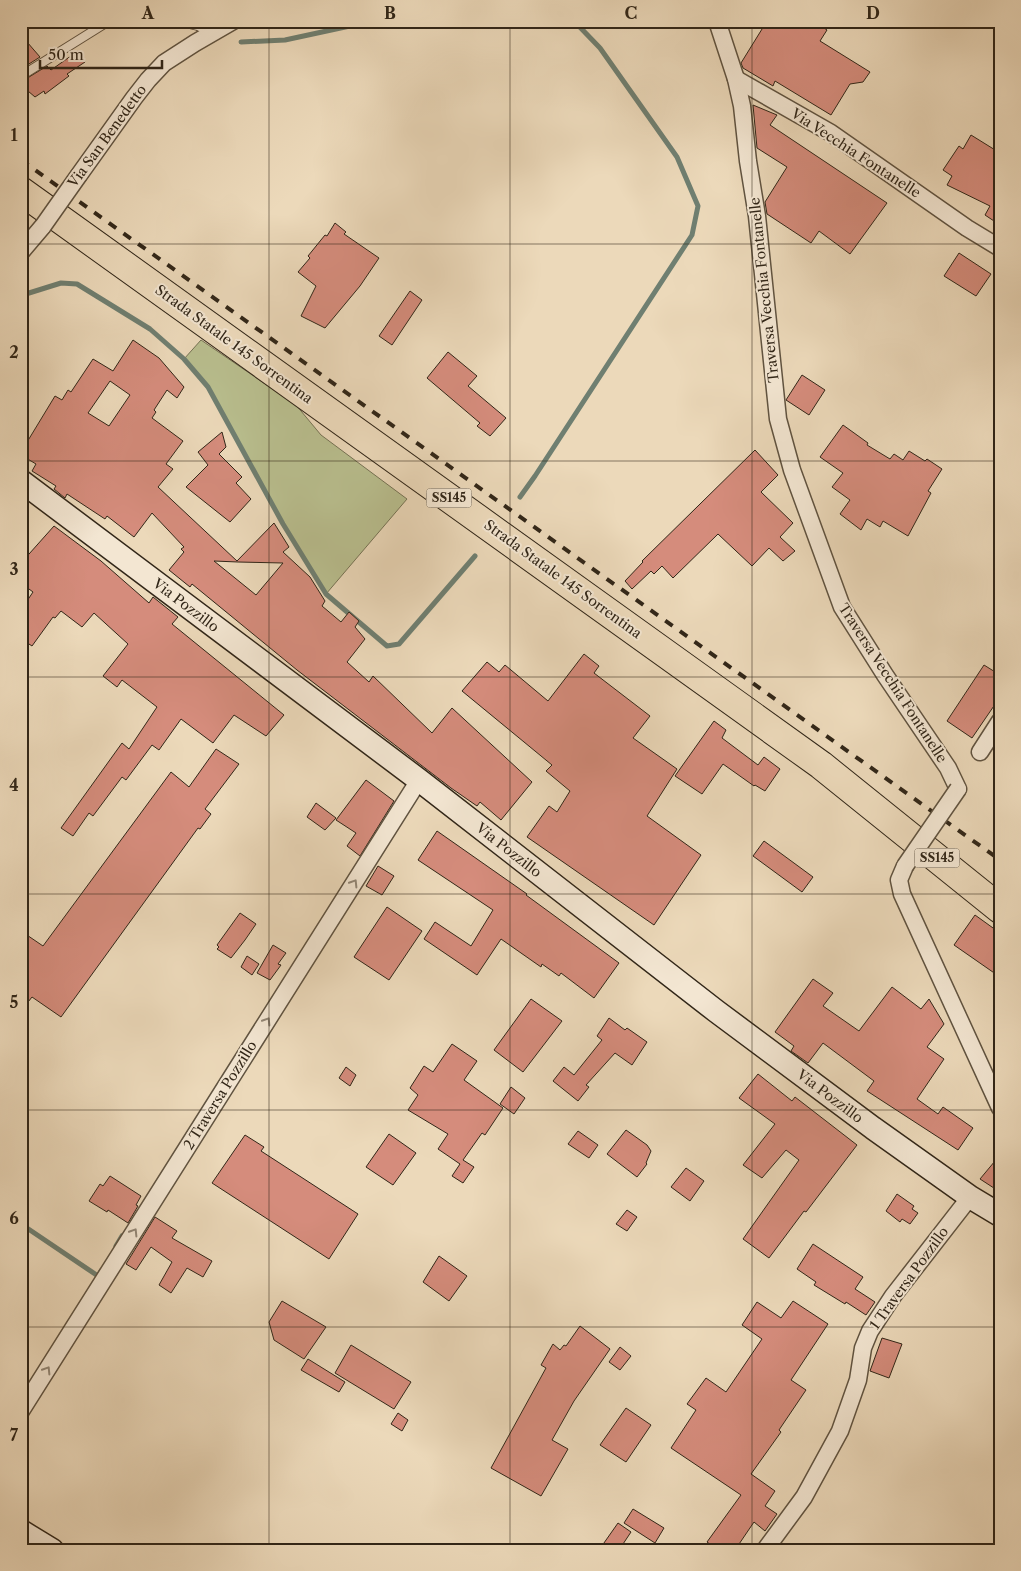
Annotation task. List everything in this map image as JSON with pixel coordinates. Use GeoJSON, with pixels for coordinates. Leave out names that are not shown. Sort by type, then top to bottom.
{"type":"FeatureCollection","features":[{"type":"Feature","properties":{"kind":"highway","name":"Strada Statale 145 Sorrentina"},"geometry":{"type":"LineString","coordinates":[[21,191],[782,736],[821,765],[1000,909]]}},
{"type":"Feature","properties":{"kind":"highway"},"geometry":{"type":"LineString","coordinates":[[875,808],[960,857],[1000,885]]}},
{"type":"Feature","properties":{"kind":"main road","name":"Via Pozzillo"},"geometry":{"type":"LineString","coordinates":[[21,480],[419,780],[716,1011],[873,1128],[970,1197],[1000,1215]]}},
{"type":"Feature","properties":{"kind":"main road"},"geometry":{"type":"LineString","coordinates":[[21,1531],[52,1550]]}},
{"type":"Feature","properties":{"kind":"street","name":"Via San Benedetto"},"geometry":{"type":"LineString","coordinates":[[21,252],[148,80],[164,64],[232,21]]}},
{"type":"Feature","properties":{"kind":"street"},"geometry":{"type":"LineString","coordinates":[[717,21],[736,79]]}},
{"type":"Feature","properties":{"kind":"street","name":"Via Vecchia Fontanelle"},"geometry":{"type":"LineString","coordinates":[[736,79],[831,133],[1000,248]]}},
{"type":"Feature","properties":{"kind":"street","name":"Traversa Vecchia Fontanelle"},"geometry":{"type":"LineString","coordinates":[[736,79],[742,106],[757,216],[778,419],[792,470],[842,607],[884,675],[948,768],[958,790],[905,866],[899,880],[902,894],[1000,1108]]}},
{"type":"Feature","properties":{"kind":"street"},"geometry":{"type":"LineString","coordinates":[[980,752],[1000,721]]}},
{"type":"Feature","properties":{"kind":"street","name":"2 Traversa Pozzillo"},"geometry":{"type":"LineString","coordinates":[[21,1411],[419,780]]}},
{"type":"Feature","properties":{"kind":"street","name":"1 Traversa Pozzillo"},"geometry":{"type":"LineString","coordinates":[[765,1550],[804,1496],[840,1432],[858,1380],[863,1348],[870,1331],[893,1296],[970,1197]]}},
{"type":"Feature","properties":{"kind":"lane"},"geometry":{"type":"LineString","coordinates":[[21,76],[109,21]]}},
{"type":"Feature","properties":{"kind":"lane"},"geometry":{"type":"LineString","coordinates":[[177,21],[198,26],[211,33]]}},
{"type":"Feature","properties":{"kind":"green space"},"geometry":{"type":"Polygon","coordinates":[[[201,340],[296,405],[321,435],[407,499],[326,594],[283,524],[208,387],[184,359],[201,340]]]}},
{"type":"Feature","properties":{"kind":"building"},"geometry":{"type":"Polygon","coordinates":[[[767,21],[814,21],[827,30],[820,41],[870,72],[863,82],[850,84],[831,115],[775,81],[773,86],[743,68],[741,63],[767,21]]]}},
{"type":"Feature","properties":{"kind":"building"},"geometry":{"type":"Polygon","coordinates":[[[21,35],[40,57],[21,69],[21,35]]]}},
{"type":"Feature","properties":{"kind":"building"},"geometry":{"type":"Polygon","coordinates":[[[78,51],[85,62],[67,74],[69,76],[45,94],[44,91],[35,97],[21,85],[21,82],[47,66],[51,70],[78,51]]]}},
{"type":"Feature","properties":{"kind":"building"},"geometry":{"type":"Polygon","coordinates":[[[753,105],[777,115],[770,125],[887,203],[850,254],[819,231],[811,243],[767,214],[765,202],[787,167],[757,148],[753,105]]]}},
{"type":"Feature","properties":{"kind":"building"},"geometry":{"type":"Polygon","coordinates":[[[971,135],[1000,153],[1000,225],[985,215],[990,206],[947,185],[952,176],[943,170],[959,146],[963,149],[971,135]]]}},
{"type":"Feature","properties":{"kind":"building"},"geometry":{"type":"Polygon","coordinates":[[[335,223],[346,232],[344,234],[379,258],[360,286],[325,328],[301,316],[316,286],[298,272],[310,258],[308,256],[325,235],[327,236],[335,223]]]}},
{"type":"Feature","properties":{"kind":"building"},"geometry":{"type":"Polygon","coordinates":[[[959,253],[991,274],[976,296],[944,276],[959,253]]]}},
{"type":"Feature","properties":{"kind":"building"},"geometry":{"type":"Polygon","coordinates":[[[410,291],[422,300],[392,345],[379,336],[410,291]]]}},
{"type":"Feature","properties":{"kind":"building"},"geometry":{"type":"Polygon","coordinates":[[[133,340],[159,358],[184,387],[177,398],[167,390],[154,410],[156,412],[152,418],[183,441],[166,464],[173,469],[158,487],[237,561],[274,523],[289,547],[283,552],[310,577],[325,601],[322,606],[341,622],[349,612],[359,621],[355,627],[365,639],[347,662],[369,682],[373,676],[432,733],[452,708],[532,782],[501,820],[480,802],[477,806],[451,788],[297,670],[192,584],[190,587],[169,570],[184,552],[181,549],[184,547],[152,513],[134,537],[107,516],[105,519],[67,494],[65,498],[54,489],[56,486],[32,471],[36,464],[21,455],[21,452],[55,396],[62,400],[68,390],[71,392],[93,359],[113,371],[133,340]],[[110,381],[88,413],[109,426],[130,395],[110,381]],[[214,561],[256,595],[283,563],[238,562],[214,561]]]}},
{"type":"Feature","properties":{"kind":"building"},"geometry":{"type":"Polygon","coordinates":[[[448,352],[477,376],[468,386],[506,418],[490,436],[477,426],[480,423],[427,378],[448,352]]]}},
{"type":"Feature","properties":{"kind":"building"},"geometry":{"type":"Polygon","coordinates":[[[802,375],[825,390],[809,415],[786,400],[802,375]]]}},
{"type":"Feature","properties":{"kind":"building"},"geometry":{"type":"Polygon","coordinates":[[[843,425],[868,443],[867,445],[890,459],[894,454],[903,460],[909,451],[925,461],[927,459],[942,469],[928,491],[931,493],[908,536],[883,521],[880,527],[867,519],[861,530],[840,514],[850,500],[832,487],[843,473],[820,457],[843,425]]]}},
{"type":"Feature","properties":{"kind":"building"},"geometry":{"type":"Polygon","coordinates":[[[222,432],[226,447],[219,454],[242,477],[236,483],[251,499],[230,522],[186,487],[208,465],[198,452],[222,432]]]}},
{"type":"Feature","properties":{"kind":"building"},"geometry":{"type":"Polygon","coordinates":[[[755,450],[778,475],[761,492],[793,523],[780,537],[795,551],[783,561],[769,548],[752,566],[718,534],[673,578],[662,566],[654,574],[651,571],[632,589],[625,581],[642,561],[755,450]]]}},
{"type":"Feature","properties":{"kind":"building"},"geometry":{"type":"Polygon","coordinates":[[[54,526],[101,561],[149,603],[153,597],[178,617],[172,624],[284,715],[266,736],[234,715],[213,743],[181,719],[159,750],[152,745],[126,780],[122,777],[93,816],[89,813],[73,836],[61,828],[122,743],[129,749],[157,707],[122,680],[117,687],[103,676],[128,644],[94,613],[82,627],[61,611],[55,618],[53,617],[32,646],[29,644],[21,656],[21,610],[33,592],[21,583],[21,563],[54,526]]]}},
{"type":"Feature","properties":{"kind":"building"},"geometry":{"type":"Polygon","coordinates":[[[584,654],[599,666],[594,673],[650,716],[633,738],[677,769],[647,816],[701,855],[654,925],[527,837],[549,806],[557,812],[570,791],[546,771],[552,765],[462,691],[487,662],[499,672],[505,665],[548,701],[584,654]]]}},
{"type":"Feature","properties":{"kind":"building"},"geometry":{"type":"Polygon","coordinates":[[[984,665],[1000,675],[1000,697],[972,738],[947,721],[984,665]]]}},
{"type":"Feature","properties":{"kind":"building"},"geometry":{"type":"Polygon","coordinates":[[[714,721],[726,730],[722,738],[758,765],[764,757],[780,769],[765,791],[754,786],[723,764],[702,794],[675,776],[714,721]]]}},
{"type":"Feature","properties":{"kind":"building"},"geometry":{"type":"Polygon","coordinates":[[[216,749],[239,764],[205,809],[211,814],[200,829],[198,828],[61,1017],[32,997],[21,1011],[21,931],[43,946],[171,772],[189,787],[216,749]]]}},
{"type":"Feature","properties":{"kind":"building"},"geometry":{"type":"Polygon","coordinates":[[[366,780],[394,801],[360,856],[347,846],[356,833],[336,820],[366,780]]]}},
{"type":"Feature","properties":{"kind":"building"},"geometry":{"type":"Polygon","coordinates":[[[316,803],[336,818],[325,830],[307,817],[316,803]]]}},
{"type":"Feature","properties":{"kind":"building"},"geometry":{"type":"Polygon","coordinates":[[[437,831],[527,894],[619,963],[594,998],[561,973],[559,976],[542,964],[541,967],[501,939],[477,975],[424,939],[435,922],[471,946],[493,910],[418,860],[437,831]]]}},
{"type":"Feature","properties":{"kind":"building"},"geometry":{"type":"Polygon","coordinates":[[[764,841],[813,877],[802,892],[753,856],[764,841]]]}},
{"type":"Feature","properties":{"kind":"building"},"geometry":{"type":"Polygon","coordinates":[[[378,866],[394,876],[382,895],[366,886],[378,866]]]}},
{"type":"Feature","properties":{"kind":"building"},"geometry":{"type":"Polygon","coordinates":[[[387,907],[422,931],[389,980],[354,957],[387,907]]]}},
{"type":"Feature","properties":{"kind":"building"},"geometry":{"type":"Polygon","coordinates":[[[240,913],[256,924],[231,958],[217,949],[219,947],[217,945],[240,913]]]}},
{"type":"Feature","properties":{"kind":"building"},"geometry":{"type":"Polygon","coordinates":[[[975,915],[1000,933],[1000,977],[954,945],[975,915]]]}},
{"type":"Feature","properties":{"kind":"building"},"geometry":{"type":"Polygon","coordinates":[[[273,945],[286,953],[278,964],[281,965],[270,980],[257,973],[273,945]]]}},
{"type":"Feature","properties":{"kind":"building"},"geometry":{"type":"Polygon","coordinates":[[[247,956],[259,964],[252,975],[241,967],[247,956]]]}},
{"type":"Feature","properties":{"kind":"building"},"geometry":{"type":"Polygon","coordinates":[[[813,979],[833,993],[823,1006],[859,1031],[892,987],[921,1009],[929,999],[944,1024],[927,1047],[944,1059],[917,1099],[938,1114],[943,1107],[973,1128],[958,1150],[867,1091],[874,1081],[823,1043],[808,1063],[791,1051],[794,1046],[775,1032],[813,979]]]}},
{"type":"Feature","properties":{"kind":"building"},"geometry":{"type":"Polygon","coordinates":[[[531,999],[562,1021],[523,1072],[494,1050],[531,999]]]}},
{"type":"Feature","properties":{"kind":"building"},"geometry":{"type":"Polygon","coordinates":[[[609,1018],[625,1030],[627,1028],[647,1042],[632,1065],[615,1053],[586,1085],[589,1087],[578,1101],[553,1081],[564,1067],[574,1075],[602,1040],[597,1036],[609,1018]]]}},
{"type":"Feature","properties":{"kind":"building"},"geometry":{"type":"Polygon","coordinates":[[[452,1044],[477,1061],[464,1080],[503,1108],[485,1135],[482,1133],[463,1160],[474,1167],[463,1183],[452,1176],[460,1164],[438,1149],[448,1134],[408,1110],[418,1095],[410,1088],[424,1066],[433,1072],[452,1044]]]}},
{"type":"Feature","properties":{"kind":"building"},"geometry":{"type":"Polygon","coordinates":[[[346,1067],[356,1075],[350,1086],[339,1078],[346,1067]]]}},
{"type":"Feature","properties":{"kind":"building"},"geometry":{"type":"Polygon","coordinates":[[[758,1074],[792,1101],[795,1097],[857,1145],[769,1258],[743,1239],[799,1160],[786,1150],[762,1178],[743,1165],[775,1124],[739,1098],[758,1074]]]}},
{"type":"Feature","properties":{"kind":"building"},"geometry":{"type":"Polygon","coordinates":[[[511,1087],[525,1098],[514,1114],[500,1104],[511,1087]]]}},
{"type":"Feature","properties":{"kind":"building"},"geometry":{"type":"Polygon","coordinates":[[[626,1130],[647,1145],[651,1151],[647,1164],[637,1177],[607,1154],[626,1130]]]}},
{"type":"Feature","properties":{"kind":"building"},"geometry":{"type":"Polygon","coordinates":[[[578,1131],[598,1145],[589,1158],[568,1144],[578,1131]]]}},
{"type":"Feature","properties":{"kind":"building"},"geometry":{"type":"Polygon","coordinates":[[[389,1134],[416,1153],[393,1185],[366,1167],[389,1134]]]}},
{"type":"Feature","properties":{"kind":"building"},"geometry":{"type":"Polygon","coordinates":[[[245,1135],[264,1147],[261,1151],[358,1214],[329,1259],[212,1183],[245,1135]]]}},
{"type":"Feature","properties":{"kind":"building"},"geometry":{"type":"Polygon","coordinates":[[[1000,1155],[1000,1192],[980,1179],[1000,1155]]]}},
{"type":"Feature","properties":{"kind":"building"},"geometry":{"type":"Polygon","coordinates":[[[686,1168],[704,1181],[690,1201],[671,1187],[686,1168]]]}},
{"type":"Feature","properties":{"kind":"building"},"geometry":{"type":"Polygon","coordinates":[[[110,1176],[141,1196],[136,1205],[138,1206],[128,1223],[89,1201],[100,1184],[103,1186],[110,1176]]]}},
{"type":"Feature","properties":{"kind":"building"},"geometry":{"type":"Polygon","coordinates":[[[897,1194],[914,1206],[912,1209],[918,1213],[910,1224],[902,1219],[900,1222],[886,1211],[897,1194]]]}},
{"type":"Feature","properties":{"kind":"building"},"geometry":{"type":"Polygon","coordinates":[[[627,1210],[637,1217],[627,1231],[616,1224],[627,1210]]]}},
{"type":"Feature","properties":{"kind":"building"},"geometry":{"type":"Polygon","coordinates":[[[155,1217],[177,1231],[172,1238],[212,1261],[203,1277],[187,1268],[171,1293],[159,1285],[172,1262],[151,1247],[136,1270],[126,1264],[155,1217]]]}},
{"type":"Feature","properties":{"kind":"building"},"geometry":{"type":"Polygon","coordinates":[[[813,1244],[863,1277],[855,1289],[875,1302],[866,1315],[814,1285],[816,1282],[797,1269],[813,1244]]]}},
{"type":"Feature","properties":{"kind":"building"},"geometry":{"type":"Polygon","coordinates":[[[439,1256],[467,1276],[449,1301],[423,1282],[439,1256]]]}},
{"type":"Feature","properties":{"kind":"building"},"geometry":{"type":"Polygon","coordinates":[[[282,1301],[326,1327],[304,1359],[274,1340],[269,1322],[282,1301]]]}},
{"type":"Feature","properties":{"kind":"building"},"geometry":{"type":"Polygon","coordinates":[[[793,1301],[828,1324],[791,1380],[806,1390],[779,1430],[781,1432],[751,1474],[775,1491],[765,1506],[777,1514],[765,1531],[754,1522],[735,1550],[718,1550],[707,1542],[741,1495],[671,1448],[696,1410],[687,1404],[706,1378],[726,1392],[762,1339],[742,1325],[757,1302],[781,1318],[793,1301]]]}},
{"type":"Feature","properties":{"kind":"building"},"geometry":{"type":"Polygon","coordinates":[[[580,1326],[610,1349],[574,1401],[552,1440],[568,1449],[541,1496],[491,1468],[546,1368],[541,1365],[553,1344],[560,1350],[564,1345],[566,1346],[580,1326]]]}},
{"type":"Feature","properties":{"kind":"building"},"geometry":{"type":"Polygon","coordinates":[[[882,1338],[902,1344],[889,1378],[870,1371],[882,1338]]]}},
{"type":"Feature","properties":{"kind":"building"},"geometry":{"type":"Polygon","coordinates":[[[351,1345],[411,1382],[394,1409],[335,1373],[351,1345]]]}},
{"type":"Feature","properties":{"kind":"building"},"geometry":{"type":"Polygon","coordinates":[[[620,1347],[631,1356],[620,1370],[609,1362],[620,1347]]]}},
{"type":"Feature","properties":{"kind":"building"},"geometry":{"type":"Polygon","coordinates":[[[308,1359],[345,1382],[339,1392],[301,1370],[308,1359]]]}},
{"type":"Feature","properties":{"kind":"building"},"geometry":{"type":"Polygon","coordinates":[[[626,1408],[651,1425],[626,1462],[600,1445],[626,1408]]]}},
{"type":"Feature","properties":{"kind":"building"},"geometry":{"type":"Polygon","coordinates":[[[398,1413],[408,1420],[402,1431],[391,1424],[398,1413]]]}},
{"type":"Feature","properties":{"kind":"building"},"geometry":{"type":"Polygon","coordinates":[[[633,1509],[664,1528],[655,1543],[624,1523],[633,1509]]]}},
{"type":"Feature","properties":{"kind":"building"},"geometry":{"type":"Polygon","coordinates":[[[618,1523],[631,1532],[619,1550],[599,1550],[618,1523]]]}},
{"type":"Feature","properties":{"kind":"waterway"},"geometry":{"type":"LineString","coordinates":[[241,42],[285,40],[373,21]]}},
{"type":"Feature","properties":{"kind":"waterway"},"geometry":{"type":"LineString","coordinates":[[520,497],[692,235],[698,206],[677,157],[600,48],[574,21]]}},
{"type":"Feature","properties":{"kind":"waterway"},"geometry":{"type":"LineString","coordinates":[[21,298],[29,293],[61,283],[77,284],[150,329],[184,359],[208,387],[283,524],[326,594],[387,646],[399,644],[475,556]]}},
{"type":"Feature","properties":{"kind":"waterway"},"geometry":{"type":"LineString","coordinates":[[21,1224],[98,1276],[101,1271]]}},
{"type":"Feature","properties":{"kind":"waterway"},"geometry":{"type":"LineString","coordinates":[[116,1246],[122,1236]]}},
{"type":"Feature","properties":{"kind":"railway"},"geometry":{"type":"LineString","coordinates":[[21,160],[1000,860]]}}]}
